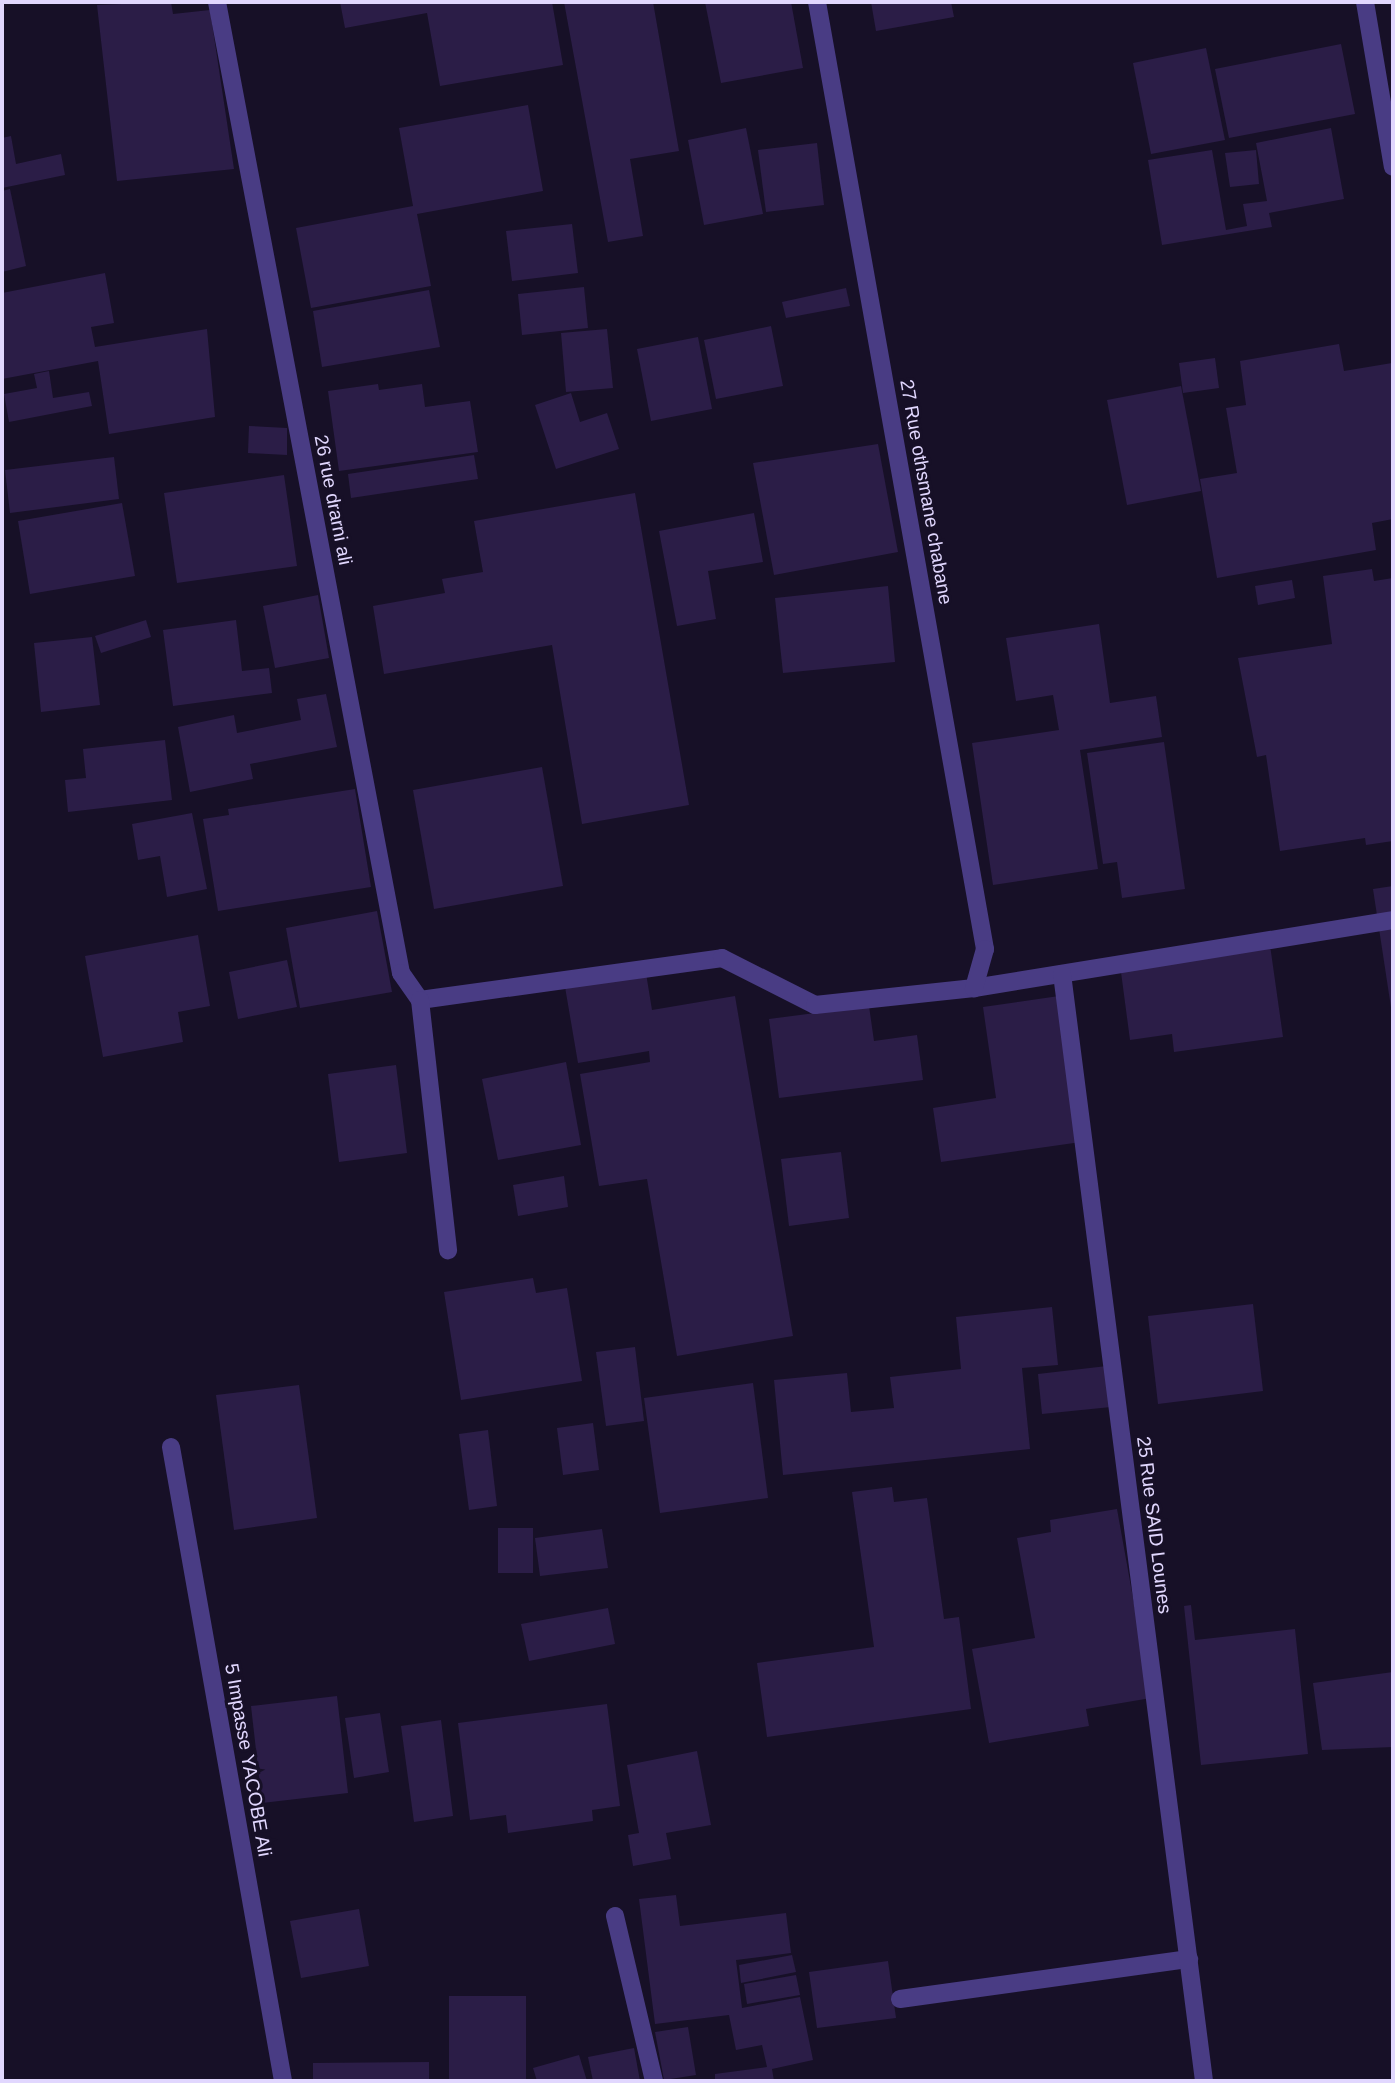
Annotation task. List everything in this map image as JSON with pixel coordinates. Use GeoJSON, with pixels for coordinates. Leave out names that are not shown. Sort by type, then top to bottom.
{"type":"FeatureCollection","features":[{"type":"Feature","properties":{"kind":"street","name":"26 rue drarni ali"},"geometry":{"type":"LineString","coordinates":[[217,2],[401,973],[420,1000]]}},
{"type":"Feature","properties":{"kind":"street","name":"27 Rue othsmane chabane"},"geometry":{"type":"LineString","coordinates":[[817,2],[985,949],[974,988]]}},
{"type":"Feature","properties":{"kind":"street"},"geometry":{"type":"LineString","coordinates":[[1365,2],[1393,166]]}},
{"type":"Feature","properties":{"kind":"street"},"geometry":{"type":"LineString","coordinates":[[448,1251],[420,1000],[722,958],[815,1005],[974,988],[1393,920]]}},
{"type":"Feature","properties":{"kind":"street","name":"25 Rue SAID Lounes"},"geometry":{"type":"LineString","coordinates":[[1062,974],[1204,2081]]}},
{"type":"Feature","properties":{"kind":"street","name":"5 Impasse YACOBE Ali"},"geometry":{"type":"LineString","coordinates":[[171,1447],[283,2081]]}},
{"type":"Feature","properties":{"kind":"street"},"geometry":{"type":"LineString","coordinates":[[615,1916],[654,2081]]}},
{"type":"Feature","properties":{"kind":"street"},"geometry":{"type":"LineString","coordinates":[[900,2000],[1189,1959]]}},
{"type":"Feature","properties":{"kind":"building"},"geometry":{"type":"Polygon","coordinates":[[[171,2],[173,14],[210,10],[234,169],[117,181],[97,5],[171,2]]]}},
{"type":"Feature","properties":{"kind":"building"},"geometry":{"type":"Polygon","coordinates":[[[340,2],[552,2],[563,65],[440,86],[427,13],[345,28],[340,2]]]}},
{"type":"Feature","properties":{"kind":"building"},"geometry":{"type":"Polygon","coordinates":[[[564,2],[653,2],[679,151],[630,159],[643,236],[608,242],[564,2]]]}},
{"type":"Feature","properties":{"kind":"building"},"geometry":{"type":"Polygon","coordinates":[[[705,2],[791,2],[803,68],[721,83],[705,2]]]}},
{"type":"Feature","properties":{"kind":"building"},"geometry":{"type":"Polygon","coordinates":[[[871,2],[951,2],[954,17],[876,31],[871,2]]]}},
{"type":"Feature","properties":{"kind":"building"},"geometry":{"type":"Polygon","coordinates":[[[1341,44],[1355,114],[1229,138],[1215,69],[1341,44]]]}},
{"type":"Feature","properties":{"kind":"building"},"geometry":{"type":"Polygon","coordinates":[[[1206,48],[1225,140],[1151,154],[1133,63],[1206,48]]]}},
{"type":"Feature","properties":{"kind":"building"},"geometry":{"type":"Polygon","coordinates":[[[528,105],[543,191],[417,214],[431,286],[311,308],[296,228],[413,206],[399,128],[528,105]]]}},
{"type":"Feature","properties":{"kind":"building"},"geometry":{"type":"Polygon","coordinates":[[[746,128],[763,214],[704,225],[688,140],[746,128]]]}},
{"type":"Feature","properties":{"kind":"building"},"geometry":{"type":"Polygon","coordinates":[[[1331,128],[1344,199],[1269,213],[1272,227],[1162,245],[1148,160],[1212,150],[1226,230],[1247,226],[1243,204],[1267,201],[1256,143],[1331,128]]]}},
{"type":"Feature","properties":{"kind":"building"},"geometry":{"type":"Polygon","coordinates":[[[11,136],[16,164],[61,154],[65,175],[2,188],[2,138],[11,136]]]}},
{"type":"Feature","properties":{"kind":"building"},"geometry":{"type":"Polygon","coordinates":[[[817,143],[824,205],[766,212],[758,150],[817,143]]]}},
{"type":"Feature","properties":{"kind":"building"},"geometry":{"type":"Polygon","coordinates":[[[1256,150],[1259,184],[1230,187],[1225,153],[1256,150]]]}},
{"type":"Feature","properties":{"kind":"building"},"geometry":{"type":"Polygon","coordinates":[[[10,189],[26,266],[2,272],[2,191],[10,189]]]}},
{"type":"Feature","properties":{"kind":"building"},"geometry":{"type":"Polygon","coordinates":[[[572,224],[578,273],[512,281],[506,231],[572,224]]]}},
{"type":"Feature","properties":{"kind":"building"},"geometry":{"type":"Polygon","coordinates":[[[105,273],[114,323],[91,327],[95,347],[207,329],[215,417],[109,434],[98,361],[2,379],[2,293],[105,273]]]}},
{"type":"Feature","properties":{"kind":"building"},"geometry":{"type":"Polygon","coordinates":[[[584,287],[588,328],[522,335],[518,294],[584,287]]]}},
{"type":"Feature","properties":{"kind":"building"},"geometry":{"type":"Polygon","coordinates":[[[846,288],[850,306],[786,318],[782,302],[846,288]]]}},
{"type":"Feature","properties":{"kind":"building"},"geometry":{"type":"Polygon","coordinates":[[[429,290],[440,347],[322,367],[313,311],[429,290]]]}},
{"type":"Feature","properties":{"kind":"building"},"geometry":{"type":"Polygon","coordinates":[[[771,326],[783,386],[716,399],[704,340],[771,326]]]}},
{"type":"Feature","properties":{"kind":"building"},"geometry":{"type":"Polygon","coordinates":[[[607,329],[613,388],[566,392],[561,333],[607,329]]]}},
{"type":"Feature","properties":{"kind":"building"},"geometry":{"type":"Polygon","coordinates":[[[698,337],[712,409],[651,421],[637,349],[698,337]]]}},
{"type":"Feature","properties":{"kind":"building"},"geometry":{"type":"Polygon","coordinates":[[[1339,344],[1344,371],[1392,363],[1393,519],[1372,523],[1376,550],[1217,578],[1200,479],[1237,473],[1226,408],[1246,405],[1240,361],[1339,344]]]}},
{"type":"Feature","properties":{"kind":"building"},"geometry":{"type":"Polygon","coordinates":[[[1215,358],[1219,388],[1183,393],[1179,363],[1215,358]]]}},
{"type":"Feature","properties":{"kind":"building"},"geometry":{"type":"Polygon","coordinates":[[[49,371],[53,398],[89,392],[92,406],[9,422],[4,394],[37,388],[34,374],[49,371]]]}},
{"type":"Feature","properties":{"kind":"building"},"geometry":{"type":"Polygon","coordinates":[[[378,384],[379,390],[422,384],[425,407],[470,401],[478,452],[339,471],[328,391],[378,384]]]}},
{"type":"Feature","properties":{"kind":"building"},"geometry":{"type":"Polygon","coordinates":[[[1181,386],[1201,491],[1127,505],[1107,400],[1181,386]]]}},
{"type":"Feature","properties":{"kind":"building"},"geometry":{"type":"Polygon","coordinates":[[[571,393],[580,422],[607,413],[619,449],[556,469],[535,405],[571,393]]]}},
{"type":"Feature","properties":{"kind":"building"},"geometry":{"type":"Polygon","coordinates":[[[249,426],[287,428],[287,455],[248,453],[249,426]]]}},
{"type":"Feature","properties":{"kind":"building"},"geometry":{"type":"Polygon","coordinates":[[[878,444],[898,552],[774,575],[753,463],[878,444]]]}},
{"type":"Feature","properties":{"kind":"building"},"geometry":{"type":"Polygon","coordinates":[[[474,455],[478,479],[351,498],[348,474],[474,455]]]}},
{"type":"Feature","properties":{"kind":"building"},"geometry":{"type":"Polygon","coordinates":[[[114,457],[119,499],[10,513],[5,470],[114,457]]]}},
{"type":"Feature","properties":{"kind":"building"},"geometry":{"type":"Polygon","coordinates":[[[284,475],[297,566],[177,583],[164,493],[284,475]]]}},
{"type":"Feature","properties":{"kind":"building"},"geometry":{"type":"Polygon","coordinates":[[[635,493],[689,805],[582,824],[552,645],[384,674],[373,606],[445,593],[442,579],[483,572],[474,521],[635,493]]]}},
{"type":"Feature","properties":{"kind":"building"},"geometry":{"type":"Polygon","coordinates":[[[122,503],[135,576],[30,594],[18,521],[122,503]]]}},
{"type":"Feature","properties":{"kind":"building"},"geometry":{"type":"Polygon","coordinates":[[[754,513],[763,562],[708,571],[716,619],[677,626],[659,531],[754,513]]]}},
{"type":"Feature","properties":{"kind":"building"},"geometry":{"type":"Polygon","coordinates":[[[1372,569],[1374,581],[1393,578],[1393,841],[1366,845],[1365,838],[1280,851],[1266,755],[1257,757],[1238,658],[1332,644],[1323,576],[1372,569]]]}},
{"type":"Feature","properties":{"kind":"building"},"geometry":{"type":"Polygon","coordinates":[[[1292,580],[1295,598],[1258,605],[1255,586],[1292,580]]]}},
{"type":"Feature","properties":{"kind":"building"},"geometry":{"type":"Polygon","coordinates":[[[888,586],[895,662],[783,673],[775,598],[888,586]]]}},
{"type":"Feature","properties":{"kind":"building"},"geometry":{"type":"Polygon","coordinates":[[[318,595],[329,658],[275,668],[263,606],[318,595]]]}},
{"type":"Feature","properties":{"kind":"building"},"geometry":{"type":"Polygon","coordinates":[[[146,620],[151,637],[101,653],[95,636],[146,620]]]}},
{"type":"Feature","properties":{"kind":"building"},"geometry":{"type":"Polygon","coordinates":[[[236,620],[242,671],[269,668],[272,693],[173,706],[163,630],[236,620]]]}},
{"type":"Feature","properties":{"kind":"building"},"geometry":{"type":"Polygon","coordinates":[[[1099,624],[1110,703],[1156,696],[1162,737],[1080,750],[1098,869],[993,885],[972,743],[1059,730],[1053,695],[1016,701],[1006,638],[1099,624]]]}},
{"type":"Feature","properties":{"kind":"building"},"geometry":{"type":"Polygon","coordinates":[[[92,637],[100,705],[41,712],[34,643],[92,637]]]}},
{"type":"Feature","properties":{"kind":"building"},"geometry":{"type":"Polygon","coordinates":[[[326,694],[337,747],[250,764],[253,779],[190,792],[178,727],[234,715],[237,733],[301,720],[297,699],[326,694]]]}},
{"type":"Feature","properties":{"kind":"building"},"geometry":{"type":"Polygon","coordinates":[[[165,740],[172,800],[68,812],[65,780],[86,778],[83,749],[165,740]]]}},
{"type":"Feature","properties":{"kind":"building"},"geometry":{"type":"Polygon","coordinates":[[[1164,742],[1185,889],[1122,898],[1117,862],[1103,864],[1087,753],[1164,742]]]}},
{"type":"Feature","properties":{"kind":"building"},"geometry":{"type":"Polygon","coordinates":[[[542,767],[563,886],[434,909],[413,790],[542,767]]]}},
{"type":"Feature","properties":{"kind":"building"},"geometry":{"type":"Polygon","coordinates":[[[355,789],[371,887],[218,911],[203,819],[229,815],[228,809],[355,789]]]}},
{"type":"Feature","properties":{"kind":"building"},"geometry":{"type":"Polygon","coordinates":[[[192,813],[207,889],[167,897],[160,856],[138,860],[132,824],[192,813]]]}},
{"type":"Feature","properties":{"kind":"building"},"geometry":{"type":"Polygon","coordinates":[[[1393,886],[1393,1014],[1392,1014],[1373,889],[1393,886]]]}},
{"type":"Feature","properties":{"kind":"building"},"geometry":{"type":"Polygon","coordinates":[[[377,911],[392,992],[300,1008],[286,928],[377,911]]]}},
{"type":"Feature","properties":{"kind":"building"},"geometry":{"type":"Polygon","coordinates":[[[198,935],[210,1006],[178,1012],[183,1042],[103,1057],[85,956],[198,935]]]}},
{"type":"Feature","properties":{"kind":"building"},"geometry":{"type":"Polygon","coordinates":[[[1269,938],[1283,1037],[1174,1052],[1172,1034],[1130,1040],[1119,957],[1269,938]]]}},
{"type":"Feature","properties":{"kind":"building"},"geometry":{"type":"Polygon","coordinates":[[[287,960],[297,1007],[238,1019],[229,972],[287,960]]]}},
{"type":"Feature","properties":{"kind":"building"},"geometry":{"type":"Polygon","coordinates":[[[645,967],[652,1010],[735,996],[793,1336],[677,1356],[647,1179],[599,1186],[580,1074],[650,1062],[649,1051],[578,1063],[564,981],[645,967]]]}},
{"type":"Feature","properties":{"kind":"building"},"geometry":{"type":"Polygon","coordinates":[[[1059,996],[1081,1142],[941,1162],[933,1108],[996,1098],[983,1007],[1059,996]]]}},
{"type":"Feature","properties":{"kind":"building"},"geometry":{"type":"Polygon","coordinates":[[[869,1006],[874,1041],[917,1035],[923,1080],[779,1098],[769,1019],[869,1006]]]}},
{"type":"Feature","properties":{"kind":"building"},"geometry":{"type":"Polygon","coordinates":[[[566,1062],[581,1145],[498,1160],[482,1079],[566,1062]]]}},
{"type":"Feature","properties":{"kind":"building"},"geometry":{"type":"Polygon","coordinates":[[[396,1065],[407,1153],[339,1162],[328,1074],[396,1065]]]}},
{"type":"Feature","properties":{"kind":"building"},"geometry":{"type":"Polygon","coordinates":[[[841,1152],[849,1218],[789,1226],[781,1159],[841,1152]]]}},
{"type":"Feature","properties":{"kind":"building"},"geometry":{"type":"Polygon","coordinates":[[[564,1176],[568,1207],[518,1216],[513,1185],[564,1176]]]}},
{"type":"Feature","properties":{"kind":"building"},"geometry":{"type":"Polygon","coordinates":[[[533,1278],[536,1293],[567,1288],[582,1381],[461,1400],[444,1292],[533,1278]]]}},
{"type":"Feature","properties":{"kind":"building"},"geometry":{"type":"Polygon","coordinates":[[[1253,1304],[1263,1391],[1158,1404],[1148,1316],[1253,1304]]]}},
{"type":"Feature","properties":{"kind":"building"},"geometry":{"type":"Polygon","coordinates":[[[1052,1307],[1058,1365],[1022,1368],[1030,1449],[783,1475],[774,1380],[847,1373],[851,1412],[894,1408],[890,1377],[961,1369],[956,1317],[1052,1307]]]}},
{"type":"Feature","properties":{"kind":"building"},"geometry":{"type":"Polygon","coordinates":[[[635,1347],[644,1421],[606,1426],[596,1352],[635,1347]]]}},
{"type":"Feature","properties":{"kind":"building"},"geometry":{"type":"Polygon","coordinates":[[[1107,1366],[1111,1407],[1042,1414],[1038,1374],[1107,1366]]]}},
{"type":"Feature","properties":{"kind":"building"},"geometry":{"type":"Polygon","coordinates":[[[753,1383],[768,1498],[660,1513],[644,1398],[753,1383]]]}},
{"type":"Feature","properties":{"kind":"building"},"geometry":{"type":"Polygon","coordinates":[[[299,1385],[317,1518],[234,1530],[216,1395],[299,1385]]]}},
{"type":"Feature","properties":{"kind":"building"},"geometry":{"type":"Polygon","coordinates":[[[593,1423],[599,1470],[563,1475],[557,1428],[593,1423]]]}},
{"type":"Feature","properties":{"kind":"building"},"geometry":{"type":"Polygon","coordinates":[[[488,1430],[497,1506],[469,1510],[459,1434],[488,1430]]]}},
{"type":"Feature","properties":{"kind":"building"},"geometry":{"type":"Polygon","coordinates":[[[892,1487],[894,1502],[927,1498],[944,1619],[959,1617],[971,1709],[767,1737],[757,1663],[874,1647],[852,1492],[892,1487]]]}},
{"type":"Feature","properties":{"kind":"building"},"geometry":{"type":"Polygon","coordinates":[[[1117,1509],[1151,1698],[1086,1709],[1089,1726],[989,1743],[972,1649],[1035,1638],[1017,1538],[1051,1532],[1050,1520],[1117,1509]]]}},
{"type":"Feature","properties":{"kind":"building"},"geometry":{"type":"Polygon","coordinates":[[[498,1528],[533,1528],[533,1573],[498,1573],[498,1528]]]}},
{"type":"Feature","properties":{"kind":"building"},"geometry":{"type":"Polygon","coordinates":[[[602,1529],[608,1568],[540,1576],[535,1538],[602,1529]]]}},
{"type":"Feature","properties":{"kind":"building"},"geometry":{"type":"Polygon","coordinates":[[[1191,1605],[1195,1640],[1295,1629],[1308,1754],[1201,1765],[1184,1606],[1191,1605]]]}},
{"type":"Feature","properties":{"kind":"building"},"geometry":{"type":"Polygon","coordinates":[[[608,1608],[615,1644],[529,1661],[521,1624],[608,1608]]]}},
{"type":"Feature","properties":{"kind":"building"},"geometry":{"type":"Polygon","coordinates":[[[1393,1672],[1393,1747],[1322,1750],[1313,1683],[1393,1672]]]}},
{"type":"Feature","properties":{"kind":"building"},"geometry":{"type":"Polygon","coordinates":[[[337,1696],[348,1793],[262,1803],[251,1706],[337,1696]]]}},
{"type":"Feature","properties":{"kind":"building"},"geometry":{"type":"Polygon","coordinates":[[[607,1704],[620,1806],[592,1810],[593,1821],[508,1833],[506,1815],[470,1820],[458,1723],[607,1704]]]}},
{"type":"Feature","properties":{"kind":"building"},"geometry":{"type":"Polygon","coordinates":[[[380,1713],[389,1772],[354,1778],[345,1718],[380,1713]]]}},
{"type":"Feature","properties":{"kind":"building"},"geometry":{"type":"Polygon","coordinates":[[[441,1720],[453,1816],[414,1822],[401,1726],[441,1720]]]}},
{"type":"Feature","properties":{"kind":"building"},"geometry":{"type":"Polygon","coordinates":[[[697,1751],[711,1825],[666,1833],[671,1859],[633,1866],[628,1835],[639,1833],[627,1765],[697,1751]]]}},
{"type":"Feature","properties":{"kind":"building"},"geometry":{"type":"Polygon","coordinates":[[[676,1895],[680,1926],[786,1913],[791,1953],[736,1960],[742,2008],[800,1997],[813,2060],[772,2069],[774,2081],[715,2081],[715,2074],[767,2067],[762,2045],[736,2050],[729,2015],[655,2024],[639,1899],[676,1895]]]}},
{"type":"Feature","properties":{"kind":"building"},"geometry":{"type":"Polygon","coordinates":[[[359,1909],[369,1966],[301,1978],[290,1921],[359,1909]]]}},
{"type":"Feature","properties":{"kind":"building"},"geometry":{"type":"Polygon","coordinates":[[[792,1955],[796,1972],[741,1983],[739,1965],[792,1955]]]}},
{"type":"Feature","properties":{"kind":"building"},"geometry":{"type":"Polygon","coordinates":[[[888,1961],[896,2018],[817,2028],[809,1972],[888,1961]]]}},
{"type":"Feature","properties":{"kind":"building"},"geometry":{"type":"Polygon","coordinates":[[[796,1975],[800,1995],[747,2004],[744,1984],[796,1975]]]}},
{"type":"Feature","properties":{"kind":"building"},"geometry":{"type":"Polygon","coordinates":[[[449,1996],[526,1996],[526,2081],[449,2081],[449,1996]]]}},
{"type":"Feature","properties":{"kind":"building"},"geometry":{"type":"Polygon","coordinates":[[[688,2027],[696,2075],[664,2080],[655,2032],[688,2027]]]}},
{"type":"Feature","properties":{"kind":"building"},"geometry":{"type":"Polygon","coordinates":[[[634,2048],[640,2081],[593,2081],[588,2057],[634,2048]]]}},
{"type":"Feature","properties":{"kind":"building"},"geometry":{"type":"Polygon","coordinates":[[[579,2055],[587,2081],[537,2081],[533,2068],[579,2055]]]}},
{"type":"Feature","properties":{"kind":"building"},"geometry":{"type":"Polygon","coordinates":[[[429,2062],[429,2081],[313,2081],[313,2063],[429,2062]]]}}]}
